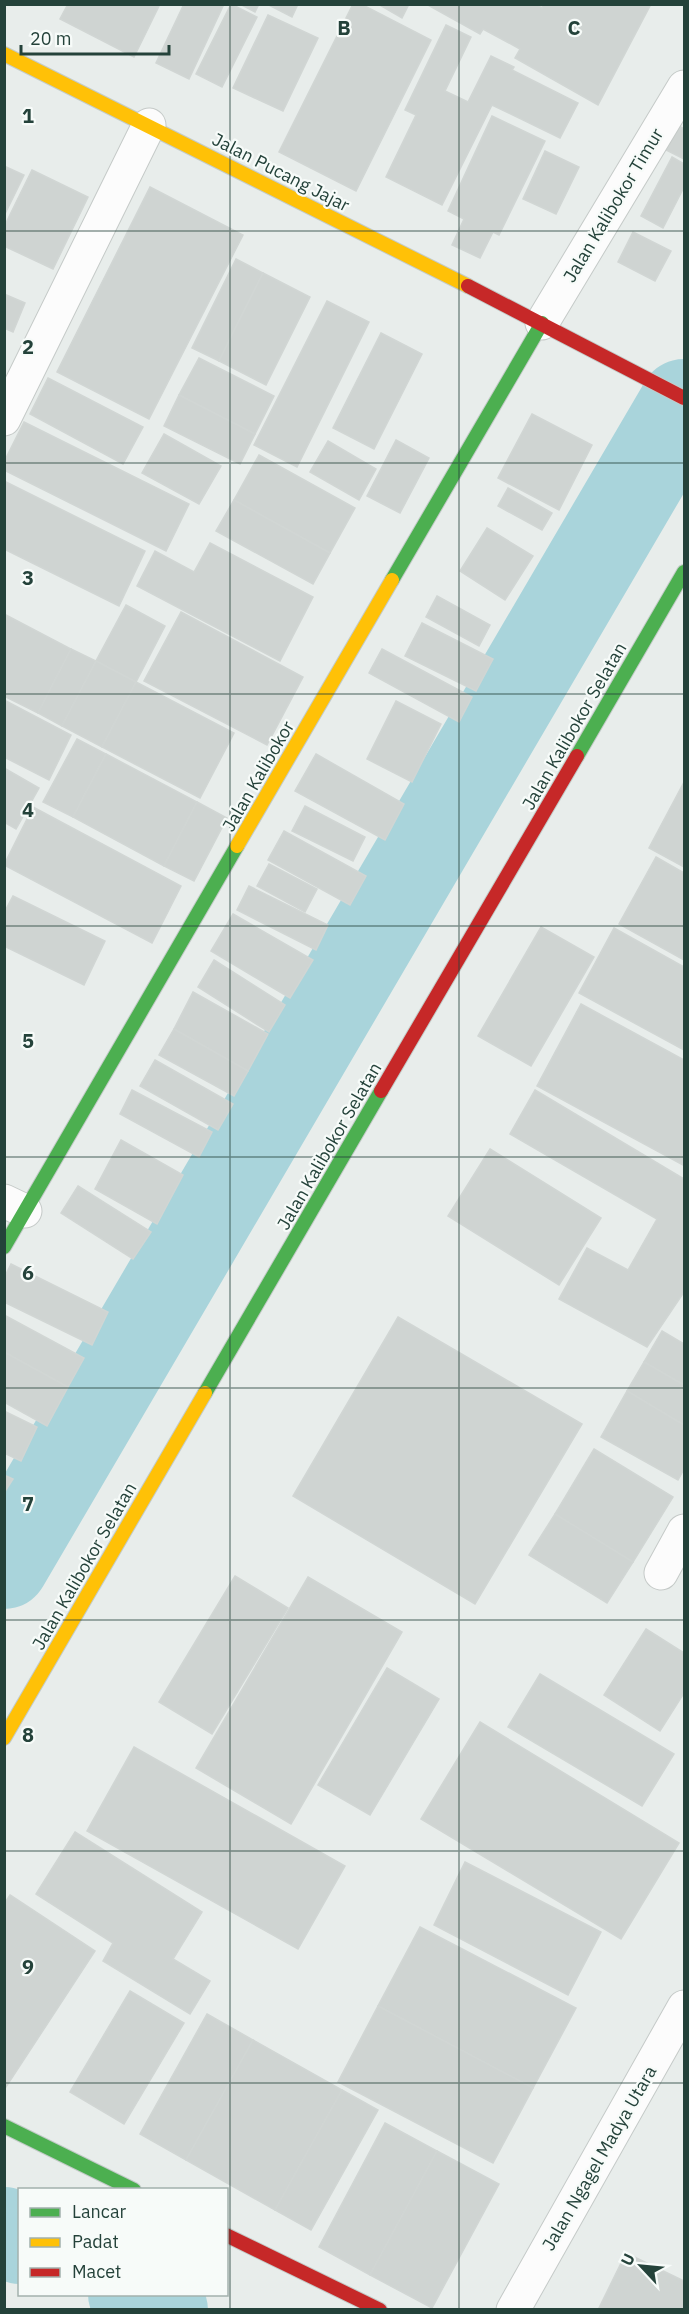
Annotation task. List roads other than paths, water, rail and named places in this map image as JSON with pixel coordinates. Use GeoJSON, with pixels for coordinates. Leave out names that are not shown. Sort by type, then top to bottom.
{"type":"FeatureCollection","features":[{"type":"Feature","properties":{"kind":"street","name":"Jalan Pucang Jajar"},"geometry":{"type":"LineString","coordinates":[[4,54],[542,323],[684,398]]}},
{"type":"Feature","properties":{"kind":"street","name":"Jalan Kalibokor Timur"},"geometry":{"type":"LineString","coordinates":[[542,323],[684,87]]}},
{"type":"Feature","properties":{"kind":"street"},"geometry":{"type":"LineString","coordinates":[[4,419],[149,125]]}},
{"type":"Feature","properties":{"kind":"street","name":"Jalan Kalibokor"},"geometry":{"type":"LineString","coordinates":[[4,1247],[15,1206],[542,323]]}},
{"type":"Feature","properties":{"kind":"street","name":"Jalan Kalibokor Selatan"},"geometry":{"type":"LineString","coordinates":[[4,1738],[684,572]]}},
{"type":"Feature","properties":{"kind":"street"},"geometry":{"type":"LineString","coordinates":[[661,1573],[684,1531]]}},
{"type":"Feature","properties":{"kind":"street","name":"Jalan Ngagel Madya Utara"},"geometry":{"type":"LineString","coordinates":[[513,2310],[684,2007]]}},
{"type":"Feature","properties":{"kind":"street"},"geometry":{"type":"LineString","coordinates":[[4,2126],[130,2188]]}},
{"type":"Feature","properties":{"kind":"street"},"geometry":{"type":"LineString","coordinates":[[228,2236],[380,2310]]}},
{"type":"Feature","properties":{"kind":"waterway"},"geometry":{"type":"LineString","coordinates":[[4,1564],[684,404]]}},
{"type":"Feature","properties":{"kind":"waterway"},"geometry":{"type":"LineString","coordinates":[[4,2232],[18,2238]]}},
{"type":"Feature","properties":{"kind":"waterway"},"geometry":{"type":"LineString","coordinates":[[137,2296],[163,2310]]}}]}
